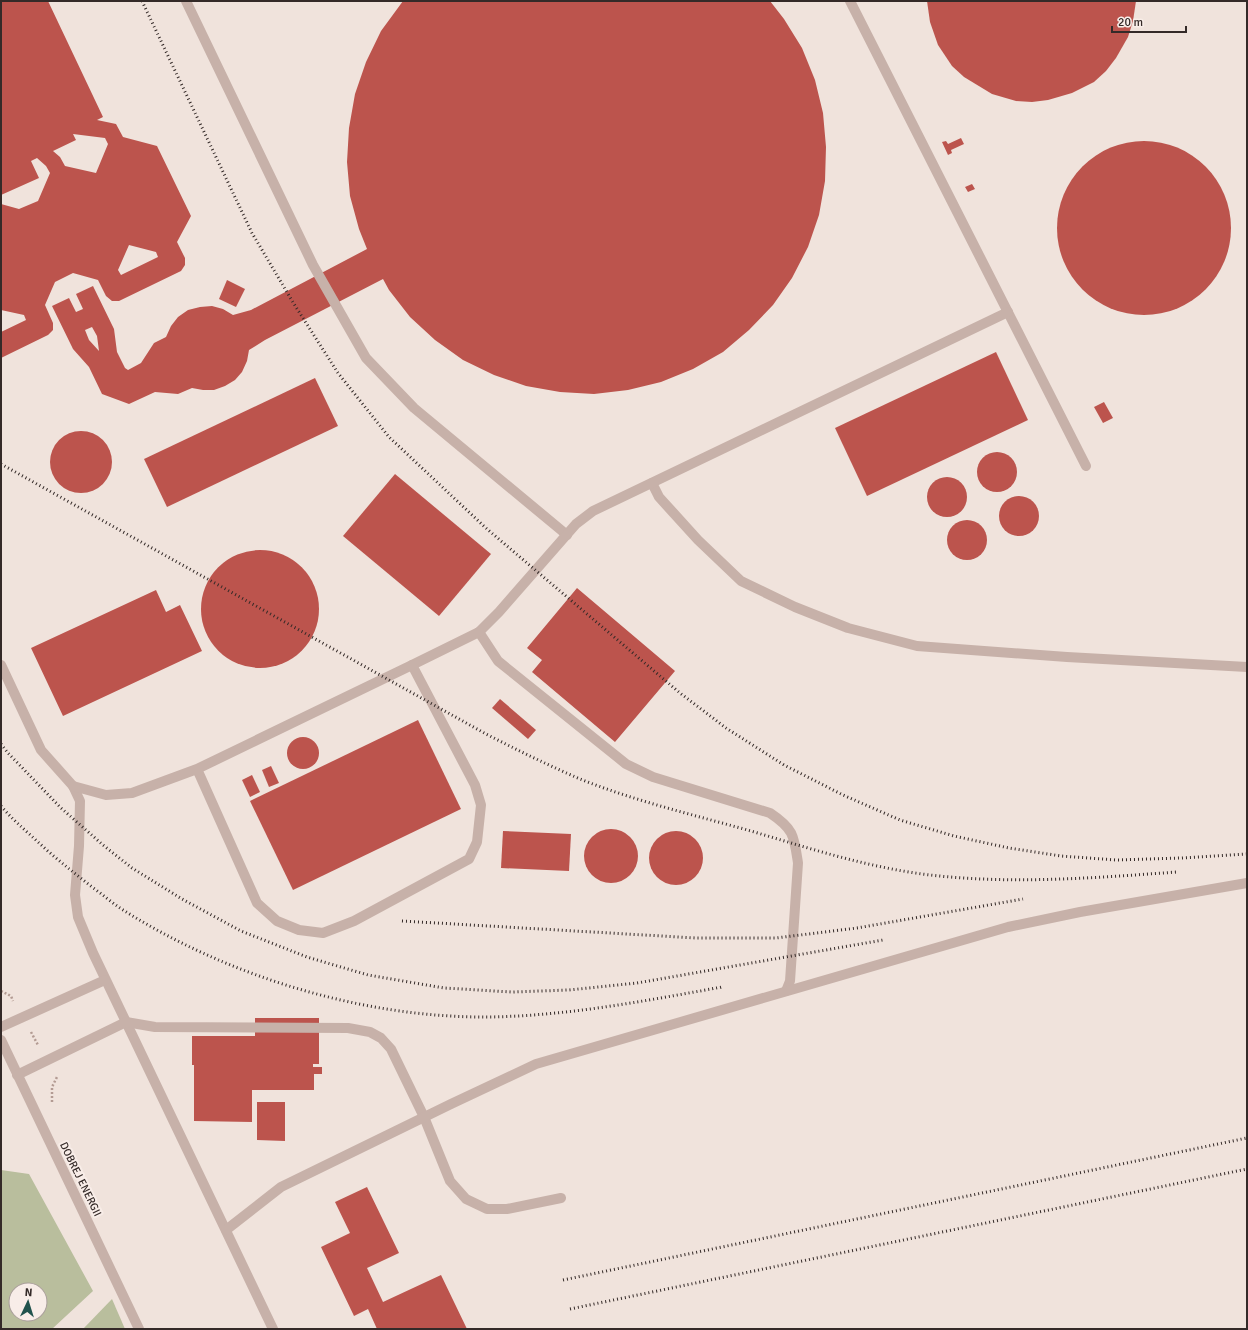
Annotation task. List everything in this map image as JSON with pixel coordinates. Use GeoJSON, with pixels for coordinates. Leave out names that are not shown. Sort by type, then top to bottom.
{"type":"FeatureCollection","features":[{"type":"Feature","properties":{"kind":"street"},"geometry":{"type":"LineString","coordinates":[[186,1],[313,265],[366,358],[414,408],[567,535]]}},
{"type":"Feature","properties":{"kind":"street"},"geometry":{"type":"LineString","coordinates":[[850,1],[1086,466]]}},
{"type":"Feature","properties":{"kind":"street"},"geometry":{"type":"LineString","coordinates":[[73,786],[106,795],[132,793],[197,769],[479,632],[499,612],[576,524],[593,511],[1008,312]]}},
{"type":"Feature","properties":{"kind":"street"},"geometry":{"type":"LineString","coordinates":[[652,483],[659,497],[698,540],[741,581],[795,607],[848,628],[917,646],[1067,658],[1247,667]]}},
{"type":"Feature","properties":{"kind":"street"},"geometry":{"type":"LineString","coordinates":[[479,632],[498,661],[626,764],[653,777],[770,813],[785,823],[791,832],[795,844],[798,863],[791,974],[786,992]]}},
{"type":"Feature","properties":{"kind":"street"},"geometry":{"type":"LineString","coordinates":[[1,665],[41,750],[73,786],[80,801],[79,846],[75,895],[78,917],[105,980],[273,1329]]}},
{"type":"Feature","properties":{"kind":"street"},"geometry":{"type":"LineString","coordinates":[[197,769],[257,904],[277,921],[299,930],[323,933],[354,921],[469,859],[477,842],[481,805],[475,785],[412,665]]}},
{"type":"Feature","properties":{"kind":"street"},"geometry":{"type":"LineString","coordinates":[[226,1230],[281,1187],[536,1064],[1030,922],[1247,883]]}},
{"type":"Feature","properties":{"kind":"street"},"geometry":{"type":"LineString","coordinates":[[1,1027],[105,980]]}},
{"type":"Feature","properties":{"kind":"street"},"geometry":{"type":"LineString","coordinates":[[17,1075],[126,1022],[155,1028],[348,1028],[370,1032],[381,1038],[391,1049],[424,1117],[450,1181],[466,1199],[487,1209],[507,1209],[561,1198]]}},
{"type":"Feature","properties":{"kind":"street","name":"DOBREJ ENERGII"},"geometry":{"type":"LineString","coordinates":[[1,1040],[139,1329]]}},
{"type":"Feature","properties":{"kind":"path"},"geometry":{"type":"LineString","coordinates":[[1,991],[10,996],[57,1076],[52,1087],[51,1101],[53,1106]]}},
{"type":"Feature","properties":{"kind":"green space"},"geometry":{"type":"Polygon","coordinates":[[[1,1170],[29,1174],[93,1291],[52,1329],[1,1329],[1,1170]]]}},
{"type":"Feature","properties":{"kind":"green space"},"geometry":{"type":"Polygon","coordinates":[[[112,1299],[125,1329],[83,1329],[112,1299]]]}},
{"type":"Feature","properties":{"kind":"building"},"geometry":{"type":"Polygon","coordinates":[[[1,1],[48,1],[103,117],[97,120],[116,124],[123,137],[157,146],[191,216],[177,242],[185,258],[185,265],[181,271],[119,301],[112,301],[106,296],[98,280],[73,273],[55,282],[45,305],[53,323],[53,330],[48,335],[1,358],[1,332],[26,320],[24,315],[1,310],[1,204],[19,209],[38,201],[50,173],[46,166],[37,158],[31,161],[39,178],[1,195],[1,1]],[[73,134],[76,140],[53,151],[60,157],[65,166],[96,173],[108,144],[105,138],[73,134]],[[129,245],[118,270],[121,275],[158,257],[156,252],[129,245]]]}},
{"type":"Feature","properties":{"kind":"building"},"geometry":{"type":"Polygon","coordinates":[[[403,1],[770,1],[784,19],[802,48],[815,80],[823,113],[826,147],[825,181],[819,215],[808,247],[792,278],[773,305],[749,330],[723,352],[693,369],[661,382],[628,390],[594,394],[560,392],[526,386],[494,375],[463,360],[435,340],[410,317],[389,290],[383,279],[265,340],[249,350],[247,361],[242,372],[235,380],[225,386],[214,390],[192,388],[178,394],[155,392],[129,404],[102,394],[89,367],[73,349],[52,306],[69,298],[76,312],[83,309],[76,294],[93,286],[114,329],[117,352],[125,368],[128,370],[141,363],[154,343],[166,337],[171,326],[178,317],[188,310],[212,306],[223,309],[233,315],[251,310],[367,249],[359,229],[350,196],[347,162],[349,128],[355,94],[366,62],[381,31],[403,1]],[[92,327],[85,330],[89,340],[99,351],[97,336],[92,327]]]}},
{"type":"Feature","properties":{"kind":"building"},"geometry":{"type":"Polygon","coordinates":[[[927,1],[1136,1],[1133,21],[1128,37],[1116,58],[1106,71],[1094,82],[1072,93],[1048,100],[1032,102],[1016,101],[992,94],[964,77],[952,66],[938,45],[930,22],[927,1]]]}},
{"type":"Feature","properties":{"kind":"building"},"geometry":{"type":"Polygon","coordinates":[[[961,138],[964,144],[951,150],[952,153],[948,155],[942,142],[946,141],[948,144],[961,138]]]}},
{"type":"Feature","properties":{"kind":"building"},"geometry":{"type":"Polygon","coordinates":[[[1144,141],[1161,143],[1185,151],[1199,161],[1211,173],[1221,187],[1227,203],[1231,228],[1229,245],[1221,269],[1211,283],[1199,295],[1185,305],[1169,311],[1144,315],[1127,313],[1103,305],[1089,295],[1077,283],[1067,269],[1061,253],[1057,228],[1059,211],[1067,187],[1077,173],[1089,161],[1103,151],[1119,145],[1144,141]]]}},
{"type":"Feature","properties":{"kind":"building"},"geometry":{"type":"Polygon","coordinates":[[[972,184],[975,189],[968,192],[965,187],[972,184]]]}},
{"type":"Feature","properties":{"kind":"building"},"geometry":{"type":"Polygon","coordinates":[[[227,280],[245,289],[236,307],[219,299],[227,280]]]}},
{"type":"Feature","properties":{"kind":"building"},"geometry":{"type":"Polygon","coordinates":[[[996,352],[1028,420],[867,496],[835,428],[996,352]]]}},
{"type":"Feature","properties":{"kind":"building"},"geometry":{"type":"Polygon","coordinates":[[[315,378],[338,426],[167,507],[144,459],[315,378]]]}},
{"type":"Feature","properties":{"kind":"building"},"geometry":{"type":"Polygon","coordinates":[[[1104,402],[1113,418],[1103,423],[1094,407],[1104,402]]]}},
{"type":"Feature","properties":{"kind":"building"},"geometry":{"type":"Polygon","coordinates":[[[81,431],[93,434],[103,440],[109,450],[112,462],[109,474],[103,484],[93,490],[81,493],[69,490],[59,484],[53,474],[50,462],[53,450],[59,440],[69,434],[81,431]]]}},
{"type":"Feature","properties":{"kind":"building"},"geometry":{"type":"Polygon","coordinates":[[[1001,452],[1008,455],[1014,461],[1017,472],[1016,480],[1008,489],[1001,492],[993,492],[986,489],[978,480],[977,468],[980,461],[989,453],[1001,452]]]}},
{"type":"Feature","properties":{"kind":"building"},"geometry":{"type":"Polygon","coordinates":[[[395,474],[491,554],[439,616],[343,536],[395,474]]]}},
{"type":"Feature","properties":{"kind":"building"},"geometry":{"type":"Polygon","coordinates":[[[951,477],[958,480],[964,486],[967,497],[966,505],[958,514],[951,517],[943,517],[936,514],[928,505],[927,493],[930,486],[939,478],[951,477]]]}},
{"type":"Feature","properties":{"kind":"building"},"geometry":{"type":"Polygon","coordinates":[[[1023,496],[1030,499],[1036,505],[1039,516],[1038,524],[1030,533],[1023,536],[1015,536],[1008,533],[1000,524],[999,512],[1002,505],[1011,497],[1023,496]]]}},
{"type":"Feature","properties":{"kind":"building"},"geometry":{"type":"Polygon","coordinates":[[[971,520],[978,523],[984,529],[987,540],[986,548],[978,557],[971,560],[963,560],[956,557],[948,548],[947,536],[950,529],[959,521],[971,520]]]}},
{"type":"Feature","properties":{"kind":"building"},"geometry":{"type":"Polygon","coordinates":[[[260,550],[271,551],[283,555],[302,567],[314,586],[318,598],[318,620],[314,632],[302,651],[283,663],[271,667],[260,668],[249,667],[237,663],[218,651],[206,632],[202,620],[201,609],[202,598],[206,586],[218,567],[237,555],[249,551],[260,550]]]}},
{"type":"Feature","properties":{"kind":"building"},"geometry":{"type":"Polygon","coordinates":[[[577,588],[675,671],[615,742],[532,672],[542,660],[527,648],[577,588]]]}},
{"type":"Feature","properties":{"kind":"building"},"geometry":{"type":"Polygon","coordinates":[[[156,590],[166,612],[180,605],[202,651],[63,716],[31,648],[156,590]]]}},
{"type":"Feature","properties":{"kind":"building"},"geometry":{"type":"Polygon","coordinates":[[[500,699],[536,730],[528,739],[492,708],[500,699]]]}},
{"type":"Feature","properties":{"kind":"building"},"geometry":{"type":"Polygon","coordinates":[[[418,720],[461,809],[293,890],[250,801],[418,720]]]}},
{"type":"Feature","properties":{"kind":"building"},"geometry":{"type":"Polygon","coordinates":[[[300,737],[306,737],[316,744],[319,753],[318,759],[312,766],[306,769],[300,769],[290,762],[287,756],[287,750],[294,740],[300,737]]]}},
{"type":"Feature","properties":{"kind":"building"},"geometry":{"type":"Polygon","coordinates":[[[271,766],[279,783],[269,787],[262,770],[271,766]]]}},
{"type":"Feature","properties":{"kind":"building"},"geometry":{"type":"Polygon","coordinates":[[[252,775],[260,792],[250,797],[242,780],[252,775]]]}},
{"type":"Feature","properties":{"kind":"building"},"geometry":{"type":"Polygon","coordinates":[[[611,829],[621,831],[630,837],[636,846],[638,856],[636,866],[630,875],[621,881],[611,883],[601,881],[592,875],[586,866],[584,856],[586,846],[592,837],[601,831],[611,829]]]}},
{"type":"Feature","properties":{"kind":"building"},"geometry":{"type":"Polygon","coordinates":[[[503,831],[571,834],[569,871],[501,868],[503,831]]]}},
{"type":"Feature","properties":{"kind":"building"},"geometry":{"type":"Polygon","coordinates":[[[676,831],[686,833],[695,839],[701,848],[703,858],[701,868],[695,877],[686,883],[676,885],[666,883],[657,877],[651,868],[649,858],[651,848],[657,839],[666,833],[676,831]]]}},
{"type":"Feature","properties":{"kind":"building"},"geometry":{"type":"Polygon","coordinates":[[[255,1018],[319,1018],[319,1064],[313,1064],[313,1067],[322,1067],[322,1074],[314,1074],[314,1090],[252,1090],[252,1122],[194,1121],[194,1065],[192,1065],[192,1036],[255,1036],[255,1018]]]}},
{"type":"Feature","properties":{"kind":"building"},"geometry":{"type":"Polygon","coordinates":[[[257,1102],[285,1102],[285,1141],[257,1140],[257,1102]]]}},
{"type":"Feature","properties":{"kind":"building"},"geometry":{"type":"Polygon","coordinates":[[[367,1187],[399,1253],[367,1268],[383,1302],[441,1275],[467,1329],[377,1329],[368,1309],[354,1316],[321,1247],[350,1233],[335,1202],[367,1187]]]}},
{"type":"Feature","properties":{"kind":"railway"},"geometry":{"type":"LineString","coordinates":[[142,1],[252,233],[294,304],[338,373],[389,437],[487,529],[680,693],[726,728],[784,765],[843,795],[900,820],[954,836],[1009,848],[1061,856],[1116,860],[1247,854]]}},
{"type":"Feature","properties":{"kind":"railway"},"geometry":{"type":"LineString","coordinates":[[1,464],[486,734],[521,752],[601,787],[836,856],[900,871],[954,877],[1018,880],[1177,872]]}},
{"type":"Feature","properties":{"kind":"railway"},"geometry":{"type":"LineString","coordinates":[[1,744],[61,808],[132,868],[182,899],[241,931],[307,957],[368,975],[444,988],[512,992],[569,990],[637,983],[883,940]]}},
{"type":"Feature","properties":{"kind":"railway"},"geometry":{"type":"LineString","coordinates":[[1,806],[14,820],[64,865],[120,908],[161,932],[205,954],[250,973],[345,1001],[393,1010],[441,1015],[488,1017],[518,1016],[605,1007],[722,987]]}},
{"type":"Feature","properties":{"kind":"railway"},"geometry":{"type":"LineString","coordinates":[[402,921],[696,938],[776,938],[857,928],[1023,899]]}},
{"type":"Feature","properties":{"kind":"railway"},"geometry":{"type":"LineString","coordinates":[[563,1280],[1247,1138]]}},
{"type":"Feature","properties":{"kind":"railway"},"geometry":{"type":"LineString","coordinates":[[570,1309],[1247,1169]]}}]}
